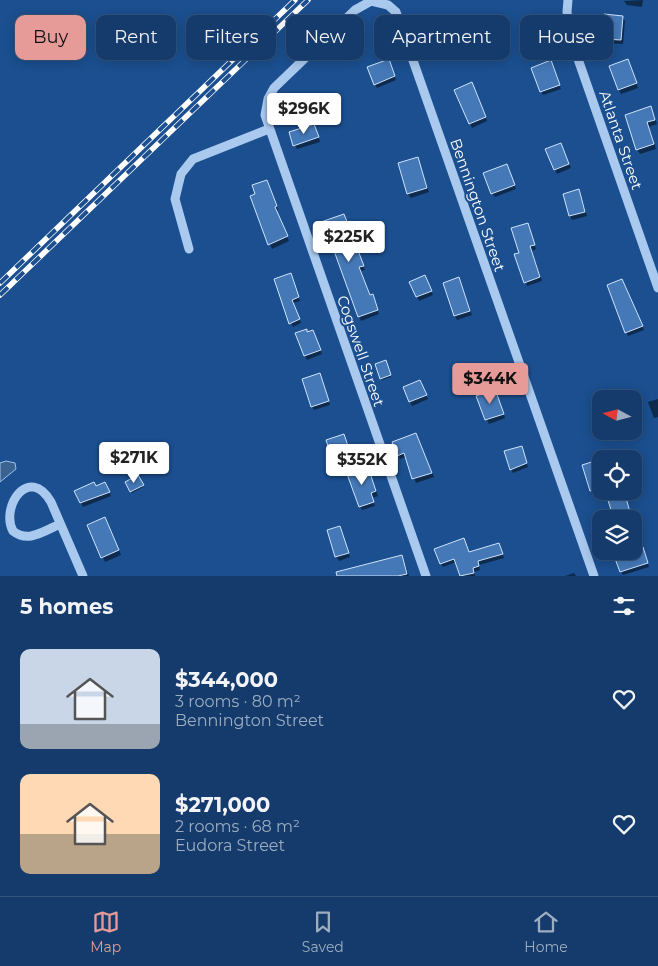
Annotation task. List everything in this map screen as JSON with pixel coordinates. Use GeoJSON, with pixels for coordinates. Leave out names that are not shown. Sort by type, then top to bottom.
{"type":"FeatureCollection","features":[{"type":"Feature","properties":{"kind":"street","name":"Atlanta Street"},"geometry":{"type":"LineString","coordinates":[[568,0],[566,12],[571,38],[658,288]]}},
{"type":"Feature","properties":{"kind":"street","name":"Bennington Street"},"geometry":{"type":"LineString","coordinates":[[266,106],[274,88],[362,4],[371,1],[380,2],[396,12],[594,576]]}},
{"type":"Feature","properties":{"kind":"street","name":"Cogswell Street"},"geometry":{"type":"LineString","coordinates":[[266,106],[269,129],[426,576]]}},
{"type":"Feature","properties":{"kind":"street"},"geometry":{"type":"LineString","coordinates":[[190,249],[175,199],[181,174],[192,158],[269,129]]}},
{"type":"Feature","properties":{"kind":"street"},"geometry":{"type":"LineString","coordinates":[[60,524],[32,536],[22,535],[8,525],[4,514],[6,502],[17,490],[29,487],[39,490],[51,502],[83,576]]}},
{"type":"Feature","properties":{"kind":"water"},"geometry":{"type":"Polygon","coordinates":[[[6,461],[15,463],[16,469],[0,482],[0,463],[6,461]]]}},
{"type":"Feature","properties":{"kind":"building"},"geometry":{"type":"Polygon","coordinates":[[[604,14],[623,16],[621,40],[613,40],[613,15],[604,14]]]}},
{"type":"Feature","properties":{"kind":"building"},"geometry":{"type":"Polygon","coordinates":[[[628,59],[637,83],[618,90],[609,66],[628,59]]]}},
{"type":"Feature","properties":{"kind":"building"},"geometry":{"type":"Polygon","coordinates":[[[389,60],[395,76],[374,85],[367,67],[389,60]]]}},
{"type":"Feature","properties":{"kind":"building"},"geometry":{"type":"Polygon","coordinates":[[[551,60],[560,85],[540,92],[531,68],[551,60]]]}},
{"type":"Feature","properties":{"kind":"building"},"geometry":{"type":"Polygon","coordinates":[[[472,82],[486,117],[469,124],[454,90],[472,82]]]}},
{"type":"Feature","properties":{"kind":"building"},"geometry":{"type":"Polygon","coordinates":[[[651,106],[655,120],[647,122],[654,144],[636,150],[625,115],[651,106]]]}},
{"type":"Feature","properties":{"kind":"building"},"geometry":{"type":"Polygon","coordinates":[[[314,124],[319,137],[293,146],[289,132],[314,124]]]}},
{"type":"Feature","properties":{"kind":"building"},"geometry":{"type":"Polygon","coordinates":[[[561,143],[569,164],[554,170],[545,149],[561,143]]]}},
{"type":"Feature","properties":{"kind":"building"},"geometry":{"type":"Polygon","coordinates":[[[418,157],[427,188],[407,194],[398,163],[418,157]]]}},
{"type":"Feature","properties":{"kind":"building"},"geometry":{"type":"Polygon","coordinates":[[[507,164],[515,185],[491,194],[483,173],[507,164]]]}},
{"type":"Feature","properties":{"kind":"building"},"geometry":{"type":"Polygon","coordinates":[[[267,180],[277,206],[275,207],[288,236],[268,245],[250,196],[255,194],[252,185],[267,180]]]}},
{"type":"Feature","properties":{"kind":"building"},"geometry":{"type":"Polygon","coordinates":[[[579,189],[585,212],[569,216],[563,194],[579,189]]]}},
{"type":"Feature","properties":{"kind":"building"},"geometry":{"type":"Polygon","coordinates":[[[344,214],[364,266],[359,267],[370,295],[373,294],[378,310],[358,317],[329,237],[324,239],[318,223],[344,214]]]}},
{"type":"Feature","properties":{"kind":"building"},"geometry":{"type":"Polygon","coordinates":[[[528,223],[535,245],[530,246],[540,277],[524,283],[514,254],[519,253],[511,228],[528,223]]]}},
{"type":"Feature","properties":{"kind":"building"},"geometry":{"type":"Polygon","coordinates":[[[291,273],[299,297],[292,300],[300,319],[289,324],[274,279],[291,273]]]}},
{"type":"Feature","properties":{"kind":"building"},"geometry":{"type":"Polygon","coordinates":[[[425,275],[432,291],[416,297],[409,282],[425,275]]]}},
{"type":"Feature","properties":{"kind":"building"},"geometry":{"type":"Polygon","coordinates":[[[459,277],[470,311],[454,316],[443,283],[459,277]]]}},
{"type":"Feature","properties":{"kind":"building"},"geometry":{"type":"Polygon","coordinates":[[[622,279],[643,326],[625,333],[607,285],[622,279]]]}},
{"type":"Feature","properties":{"kind":"building"},"geometry":{"type":"Polygon","coordinates":[[[307,329],[307,332],[313,330],[321,350],[304,356],[295,333],[307,329]]]}},
{"type":"Feature","properties":{"kind":"building"},"geometry":{"type":"Polygon","coordinates":[[[386,360],[391,375],[380,379],[375,364],[386,360]]]}},
{"type":"Feature","properties":{"kind":"building"},"geometry":{"type":"Polygon","coordinates":[[[320,373],[329,401],[311,407],[302,379],[320,373]]]}},
{"type":"Feature","properties":{"kind":"building"},"geometry":{"type":"Polygon","coordinates":[[[420,380],[427,395],[409,402],[403,387],[420,380]]]}},
{"type":"Feature","properties":{"kind":"building"},"geometry":{"type":"Polygon","coordinates":[[[495,389],[504,414],[485,420],[476,396],[495,389]]]}},
{"type":"Feature","properties":{"kind":"building"},"geometry":{"type":"Polygon","coordinates":[[[416,433],[432,473],[412,479],[404,453],[397,456],[392,442],[416,433]]]}},
{"type":"Feature","properties":{"kind":"building"},"geometry":{"type":"Polygon","coordinates":[[[344,434],[350,452],[332,458],[326,440],[344,434]]]}},
{"type":"Feature","properties":{"kind":"building"},"geometry":{"type":"Polygon","coordinates":[[[522,446],[527,463],[510,470],[504,451],[522,446]]]}},
{"type":"Feature","properties":{"kind":"building"},"geometry":{"type":"Polygon","coordinates":[[[592,462],[592,490],[590,491],[582,465],[592,462]]]}},
{"type":"Feature","properties":{"kind":"building"},"geometry":{"type":"Polygon","coordinates":[[[368,467],[376,491],[371,493],[374,502],[359,507],[347,474],[368,467]]]}},
{"type":"Feature","properties":{"kind":"building"},"geometry":{"type":"Polygon","coordinates":[[[138,475],[144,485],[130,492],[125,482],[138,475]]]}},
{"type":"Feature","properties":{"kind":"building"},"geometry":{"type":"Polygon","coordinates":[[[94,482],[96,486],[105,482],[110,492],[80,503],[74,491],[94,482]]]}},
{"type":"Feature","properties":{"kind":"building"},"geometry":{"type":"Polygon","coordinates":[[[608,500],[627,500],[629,510],[611,510],[608,500]]]}},
{"type":"Feature","properties":{"kind":"building"},"geometry":{"type":"Polygon","coordinates":[[[105,517],[119,550],[101,558],[87,525],[105,517]]]}},
{"type":"Feature","properties":{"kind":"building"},"geometry":{"type":"Polygon","coordinates":[[[340,526],[349,553],[335,557],[327,530],[340,526]]]}},
{"type":"Feature","properties":{"kind":"building"},"geometry":{"type":"Polygon","coordinates":[[[464,538],[469,552],[499,543],[503,554],[478,561],[479,566],[473,568],[474,573],[460,576],[454,559],[440,564],[434,549],[464,538]]]}},
{"type":"Feature","properties":{"kind":"building"},"geometry":{"type":"Polygon","coordinates":[[[642,547],[648,563],[620,572],[616,560],[642,560],[642,547]]]}},
{"type":"Feature","properties":{"kind":"building"},"geometry":{"type":"Polygon","coordinates":[[[402,555],[407,574],[398,576],[337,576],[336,572],[402,555]]]}},
{"type":"Feature","properties":{"kind":"railway"},"geometry":{"type":"LineString","coordinates":[[0,283],[295,0]]}},
{"type":"Feature","properties":{"kind":"railway"},"geometry":{"type":"LineString","coordinates":[[0,295],[308,0]]}}]}
